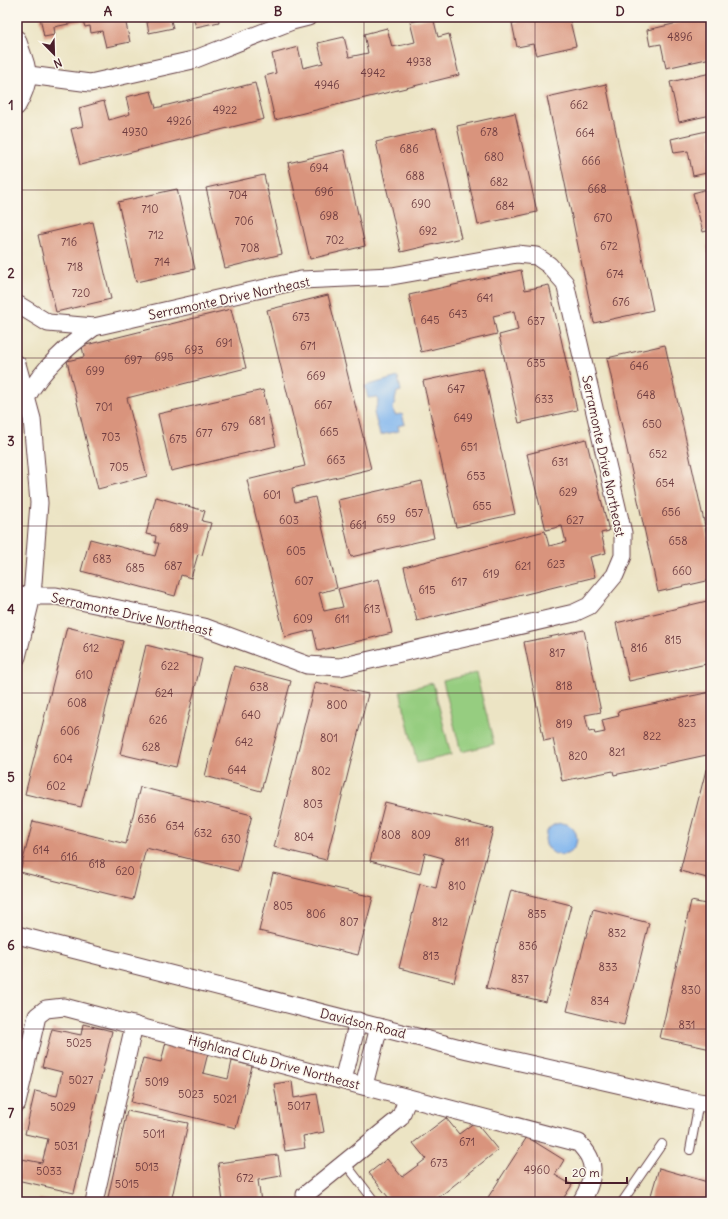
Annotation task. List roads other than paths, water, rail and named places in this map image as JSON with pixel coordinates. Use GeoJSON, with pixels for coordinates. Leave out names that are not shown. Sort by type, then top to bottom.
{"type":"FeatureCollection","features":[{"type":"Feature","properties":{"kind":"street"},"geometry":{"type":"LineString","coordinates":[[29,75],[90,83],[193,60],[292,21],[308,17]]}},
{"type":"Feature","properties":{"kind":"street"},"geometry":{"type":"LineString","coordinates":[[17,39],[29,75],[24,94],[17,106]]}},
{"type":"Feature","properties":{"kind":"street","name":"Serramonte Drive Northeast"},"geometry":{"type":"LineString","coordinates":[[17,304],[48,323],[94,327],[301,280],[392,276],[517,254],[536,256],[549,265],[565,284],[623,533],[623,556],[615,575],[602,593],[589,606],[574,613],[340,667],[307,665],[204,627],[56,596],[24,596]]}},
{"type":"Feature","properties":{"kind":"street","name":"Serramonte Drive Northeast"},"geometry":{"type":"LineString","coordinates":[[26,398],[34,383],[60,353],[94,327]]}},
{"type":"Feature","properties":{"kind":"street"},"geometry":{"type":"LineString","coordinates":[[17,364],[32,420],[39,504],[24,596],[17,657]]}},
{"type":"Feature","properties":{"kind":"street","name":"Davidson Road"},"geometry":{"type":"LineString","coordinates":[[17,935],[379,1026],[468,1050],[705,1103]]}},
{"type":"Feature","properties":{"kind":"street","name":"Highland Club Drive Northeast"},"geometry":{"type":"LineString","coordinates":[[17,1103],[37,1016],[46,1008],[64,1007],[579,1142],[591,1159],[591,1176],[587,1192],[581,1202]]}},
{"type":"Feature","properties":{"kind":"street"},"geometry":{"type":"LineString","coordinates":[[342,1080],[358,1021]]}},
{"type":"Feature","properties":{"kind":"street"},"geometry":{"type":"LineString","coordinates":[[94,1202],[134,1025]]}},
{"type":"Feature","properties":{"kind":"street"},"geometry":{"type":"LineString","coordinates":[[364,1085],[379,1026]]}},
{"type":"Feature","properties":{"kind":"street"},"geometry":{"type":"LineString","coordinates":[[305,1202],[305,1194],[345,1164],[400,1118],[408,1098]]}},
{"type":"Feature","properties":{"kind":"lane"},"geometry":{"type":"LineString","coordinates":[[690,1150],[705,1103]]}},
{"type":"Feature","properties":{"kind":"lane"},"geometry":{"type":"LineString","coordinates":[[622,1202],[662,1144]]}},
{"type":"Feature","properties":{"kind":"lane"},"geometry":{"type":"LineString","coordinates":[[345,1164],[375,1202]]}},
{"type":"Feature","properties":{"kind":"water"},"geometry":{"type":"Polygon","coordinates":[[[398,377],[401,391],[397,392],[393,409],[395,415],[402,414],[405,424],[398,426],[399,431],[380,435],[374,413],[378,402],[377,397],[368,398],[365,386],[398,377]]]}},
{"type":"Feature","properties":{"kind":"water"},"geometry":{"type":"Polygon","coordinates":[[[558,823],[564,823],[573,827],[577,839],[573,851],[564,855],[558,855],[549,851],[545,842],[545,836],[549,827],[558,823]]]}}]}
